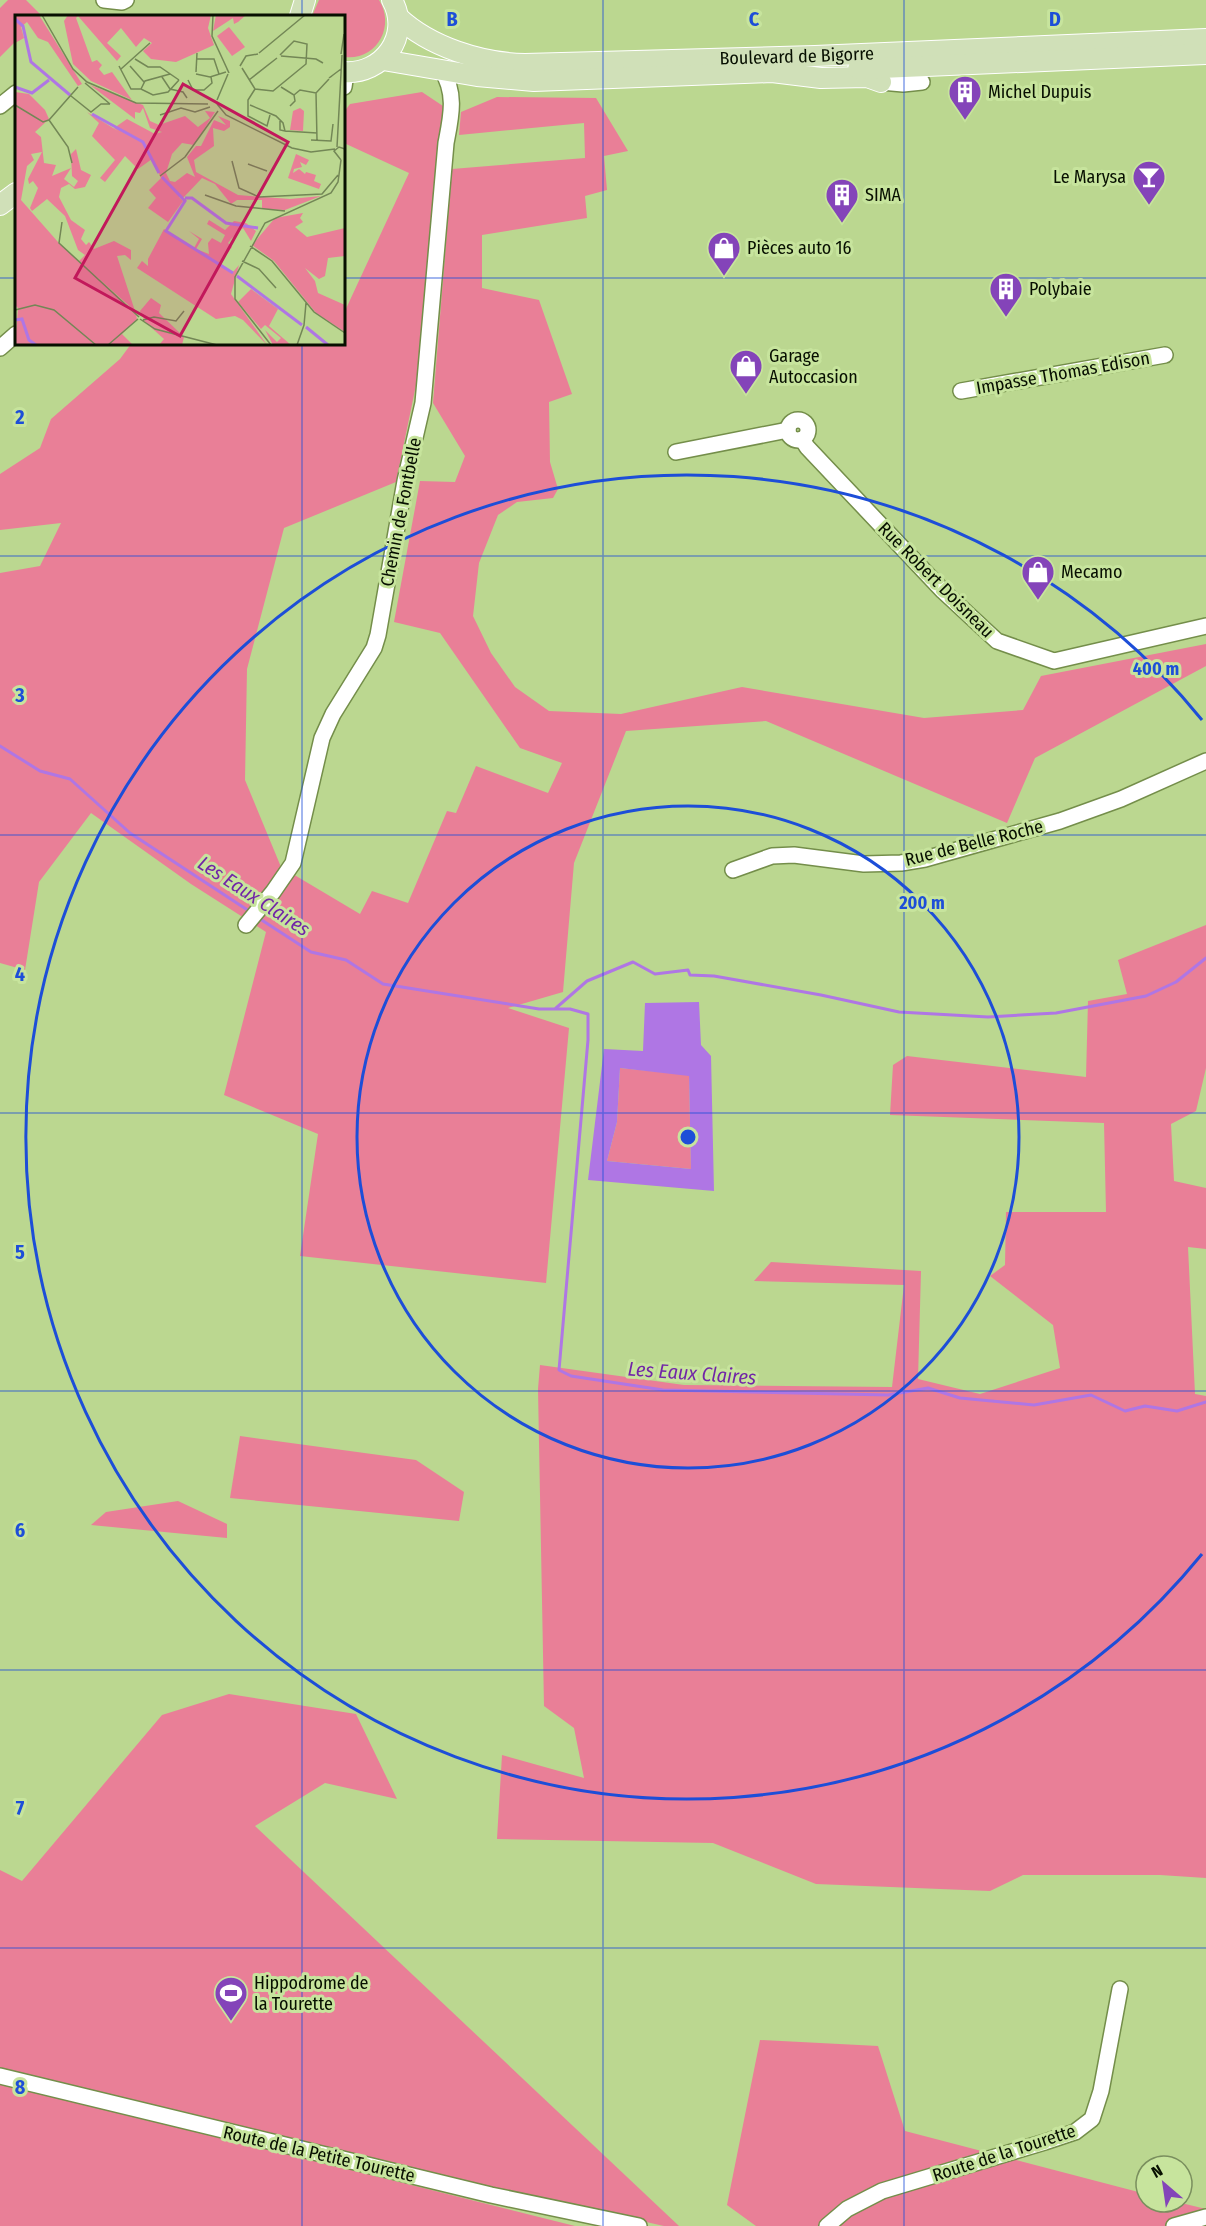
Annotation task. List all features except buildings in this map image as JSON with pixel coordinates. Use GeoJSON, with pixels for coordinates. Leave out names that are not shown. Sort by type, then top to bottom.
{"type":"FeatureCollection","features":[{"type":"Feature","properties":{"kind":"main road","name":"Boulevard de Bigorre"},"geometry":{"type":"LineString","coordinates":[[395,8],[423,35],[462,52],[498,62],[525,64],[815,56],[1206,39]]}},
{"type":"Feature","properties":{"kind":"main road"},"geometry":{"type":"LineString","coordinates":[[345,77],[372,67],[383,60],[396,40],[395,8]]}},
{"type":"Feature","properties":{"kind":"main road","name":"Boulevard de Bigorre"},"geometry":{"type":"LineString","coordinates":[[772,72],[1198,54]]}},
{"type":"Feature","properties":{"kind":"main road"},"geometry":{"type":"LineString","coordinates":[[922,82],[946,73],[1022,70],[1198,54]]}},
{"type":"Feature","properties":{"kind":"main road"},"geometry":{"type":"LineString","coordinates":[[383,60],[477,76],[534,81],[772,72],[821,78],[867,77],[881,82]]}},
{"type":"Feature","properties":{"kind":"main road"},"geometry":{"type":"LineString","coordinates":[[0,205],[15,194]]}},
{"type":"Feature","properties":{"kind":"main road"},"geometry":{"type":"LineString","coordinates":[[0,216],[15,206]]}},
{"type":"Feature","properties":{"kind":"street"},"geometry":{"type":"LineString","coordinates":[[104,0],[122,2],[126,0]]}},
{"type":"Feature","properties":{"kind":"street","name":"Chemin de Fontbelle"},"geometry":{"type":"LineString","coordinates":[[251,918],[293,863],[322,738],[333,714],[374,648],[378,635],[405,481],[423,403],[446,143],[453,106],[450,84],[441,69]]}},
{"type":"Feature","properties":{"kind":"street"},"geometry":{"type":"LineString","coordinates":[[453,106],[469,81],[477,76]]}},
{"type":"Feature","properties":{"kind":"street"},"geometry":{"type":"LineString","coordinates":[[881,82],[903,84],[922,82]]}},
{"type":"Feature","properties":{"kind":"street"},"geometry":{"type":"LineString","coordinates":[[0,106],[15,94]]}},
{"type":"Feature","properties":{"kind":"street"},"geometry":{"type":"LineString","coordinates":[[0,348],[15,335]]}},
{"type":"Feature","properties":{"kind":"street","name":"Impasse Thomas Edison"},"geometry":{"type":"LineString","coordinates":[[961,391],[1165,355]]}},
{"type":"Feature","properties":{"kind":"street","name":"Rue Robert Doisneau"},"geometry":{"type":"LineString","coordinates":[[676,452],[788,430],[793,439],[802,439],[807,447],[944,591],[998,641],[1054,661],[1206,626]]}},
{"type":"Feature","properties":{"kind":"street","name":"Rue de Belle Roche"},"geometry":{"type":"LineString","coordinates":[[733,870],[772,856],[794,855],[864,864],[901,863],[925,859],[1060,821],[1121,799],[1206,761]]}},
{"type":"Feature","properties":{"kind":"street","name":"Route de la Tourette"},"geometry":{"type":"LineString","coordinates":[[827,2226],[847,2210],[882,2191],[1076,2132],[1092,2120],[1101,2091],[1120,1989]]}},
{"type":"Feature","properties":{"kind":"street","name":"Route de la Petite Tourette"},"geometry":{"type":"LineString","coordinates":[[0,2076],[491,2195],[639,2226]]}},
{"type":"Feature","properties":{"kind":"street"},"geometry":{"type":"LineString","coordinates":[[1174,2226],[1206,2217]]}},
{"type":"Feature","properties":{"kind":"shaded area"},"geometry":{"type":"Polygon","coordinates":[[[8,0],[26,0],[41,15],[15,15],[15,42],[0,57],[0,8],[8,0]]]}},
{"type":"Feature","properties":{"kind":"shaded area"},"geometry":{"type":"Polygon","coordinates":[[[319,0],[379,0],[384,10],[384,31],[374,48],[365,54],[345,57],[345,15],[312,15],[319,0]]]}},
{"type":"Feature","properties":{"kind":"shaded area"},"geometry":{"type":"Polygon","coordinates":[[[422,92],[443,106],[416,385],[396,482],[284,528],[247,669],[245,780],[281,867],[360,914],[372,891],[408,903],[447,811],[456,813],[476,766],[548,793],[562,763],[520,748],[440,633],[394,622],[420,481],[455,482],[465,456],[433,403],[452,169],[585,158],[584,123],[459,135],[461,112],[497,97],[596,98],[628,151],[604,156],[607,190],[585,196],[587,218],[482,235],[482,288],[539,300],[572,394],[549,402],[550,462],[558,489],[553,498],[517,502],[498,515],[479,563],[473,616],[491,653],[515,687],[549,711],[621,714],[742,687],[924,718],[1023,710],[1041,676],[1206,644],[1206,666],[1035,758],[1007,823],[766,721],[626,731],[574,863],[563,992],[508,1008],[569,1028],[546,1283],[300,1256],[318,1134],[224,1095],[266,932],[191,884],[91,813],[39,882],[25,970],[0,963],[0,573],[40,566],[61,523],[0,530],[0,474],[40,448],[51,419],[120,359],[130,345],[345,345],[345,311],[409,173],[345,143],[345,111],[350,104],[422,92]]]}},
{"type":"Feature","properties":{"kind":"shaded area"},"geometry":{"type":"Polygon","coordinates":[[[1206,925],[1206,1068],[1196,1111],[1171,1124],[1174,1181],[1206,1188],[1206,1249],[1188,1247],[1195,1394],[1206,1396],[1206,1878],[1160,1875],[1023,1875],[990,1891],[816,1884],[713,1843],[497,1839],[502,1755],[584,1778],[574,1728],[544,1706],[538,1389],[540,1365],[684,1385],[892,1387],[904,1285],[754,1281],[771,1262],[921,1271],[918,1379],[980,1394],[1060,1368],[1053,1325],[990,1276],[1005,1265],[1006,1212],[1106,1212],[1104,1123],[890,1115],[893,1065],[907,1056],[1086,1077],[1088,1001],[1127,994],[1118,960],[1206,925]]]}},
{"type":"Feature","properties":{"kind":"shaded area"},"geometry":{"type":"Polygon","coordinates":[[[699,1002],[701,1045],[711,1056],[714,1191],[588,1180],[604,1049],[643,1051],[645,1003],[699,1002]],[[620,1068],[617,1122],[607,1161],[691,1169],[689,1076],[620,1068]]]}},
{"type":"Feature","properties":{"kind":"shaded area"},"geometry":{"type":"Polygon","coordinates":[[[620,1068],[689,1075],[691,1169],[607,1161],[617,1122],[620,1068]]]}},
{"type":"Feature","properties":{"kind":"shaded area"},"geometry":{"type":"Polygon","coordinates":[[[240,1436],[416,1460],[464,1492],[459,1521],[230,1498],[240,1436]]]}},
{"type":"Feature","properties":{"kind":"shaded area"},"geometry":{"type":"Polygon","coordinates":[[[178,1501],[227,1524],[227,1538],[91,1525],[106,1512],[178,1501]]]}},
{"type":"Feature","properties":{"kind":"shaded area","name":"Hippodrome de la Tourette"},"geometry":{"type":"Polygon","coordinates":[[[229,1694],[356,1714],[397,1799],[325,1783],[255,1826],[679,2226],[664,2226],[321,2149],[0,2072],[0,1870],[22,1881],[162,1715],[229,1694]]]}},
{"type":"Feature","properties":{"kind":"shaded area"},"geometry":{"type":"Polygon","coordinates":[[[760,2040],[878,2046],[905,2131],[1134,2191],[1134,2214],[1194,2214],[1194,2206],[1206,2209],[1206,2226],[756,2226],[727,2205],[760,2040]]]}},
{"type":"Feature","properties":{"kind":"shaded area"},"geometry":{"type":"Polygon","coordinates":[[[0,2082],[575,2226],[0,2226],[0,2082]]]}},
{"type":"Feature","properties":{"kind":"waterway","name":"Les Eaux Claires"},"geometry":{"type":"LineString","coordinates":[[0,746],[40,771],[70,779],[130,833],[249,911]]}},
{"type":"Feature","properties":{"kind":"waterway","name":"Les Eaux Claires"},"geometry":{"type":"LineString","coordinates":[[257,917],[311,952],[346,960],[383,984],[539,1009],[570,1009],[588,1014],[588,1040],[559,1370],[571,1376],[663,1390],[888,1395],[928,1388],[960,1398],[1034,1405],[1091,1395],[1125,1411],[1145,1406],[1177,1411],[1206,1402]]}},
{"type":"Feature","properties":{"kind":"waterway","name":"Les Eaux Claires"},"geometry":{"type":"LineString","coordinates":[[556,1008],[587,981],[633,962],[655,974],[688,970],[690,975],[714,976],[899,1012],[988,1017],[1056,1013],[1146,996],[1176,982],[1206,958]]}},
{"type":"Feature","properties":{"kind":"place","name":"Michel Dupuis"},"geometry":{"type":"Point","coordinates":[965,121]}},
{"type":"Feature","properties":{"kind":"place","name":"Le Marysa"},"geometry":{"type":"Point","coordinates":[1149,206]}},
{"type":"Feature","properties":{"kind":"place","name":"SIMA"},"geometry":{"type":"Point","coordinates":[842,224]}},
{"type":"Feature","properties":{"kind":"place","name":"Pièces auto 16"},"geometry":{"type":"Point","coordinates":[724,277]}},
{"type":"Feature","properties":{"kind":"place","name":"Polybaie"},"geometry":{"type":"Point","coordinates":[1006,318]}},
{"type":"Feature","properties":{"kind":"place","name":"Garage Autoccasion"},"geometry":{"type":"Point","coordinates":[746,395]}},
{"type":"Feature","properties":{"kind":"place","name":"Mecamo"},"geometry":{"type":"Point","coordinates":[1038,601]}},
{"type":"Feature","properties":{"kind":"place","name":"Hippodrome de la Tourette"},"geometry":{"type":"Point","coordinates":[231,2022]}}]}
